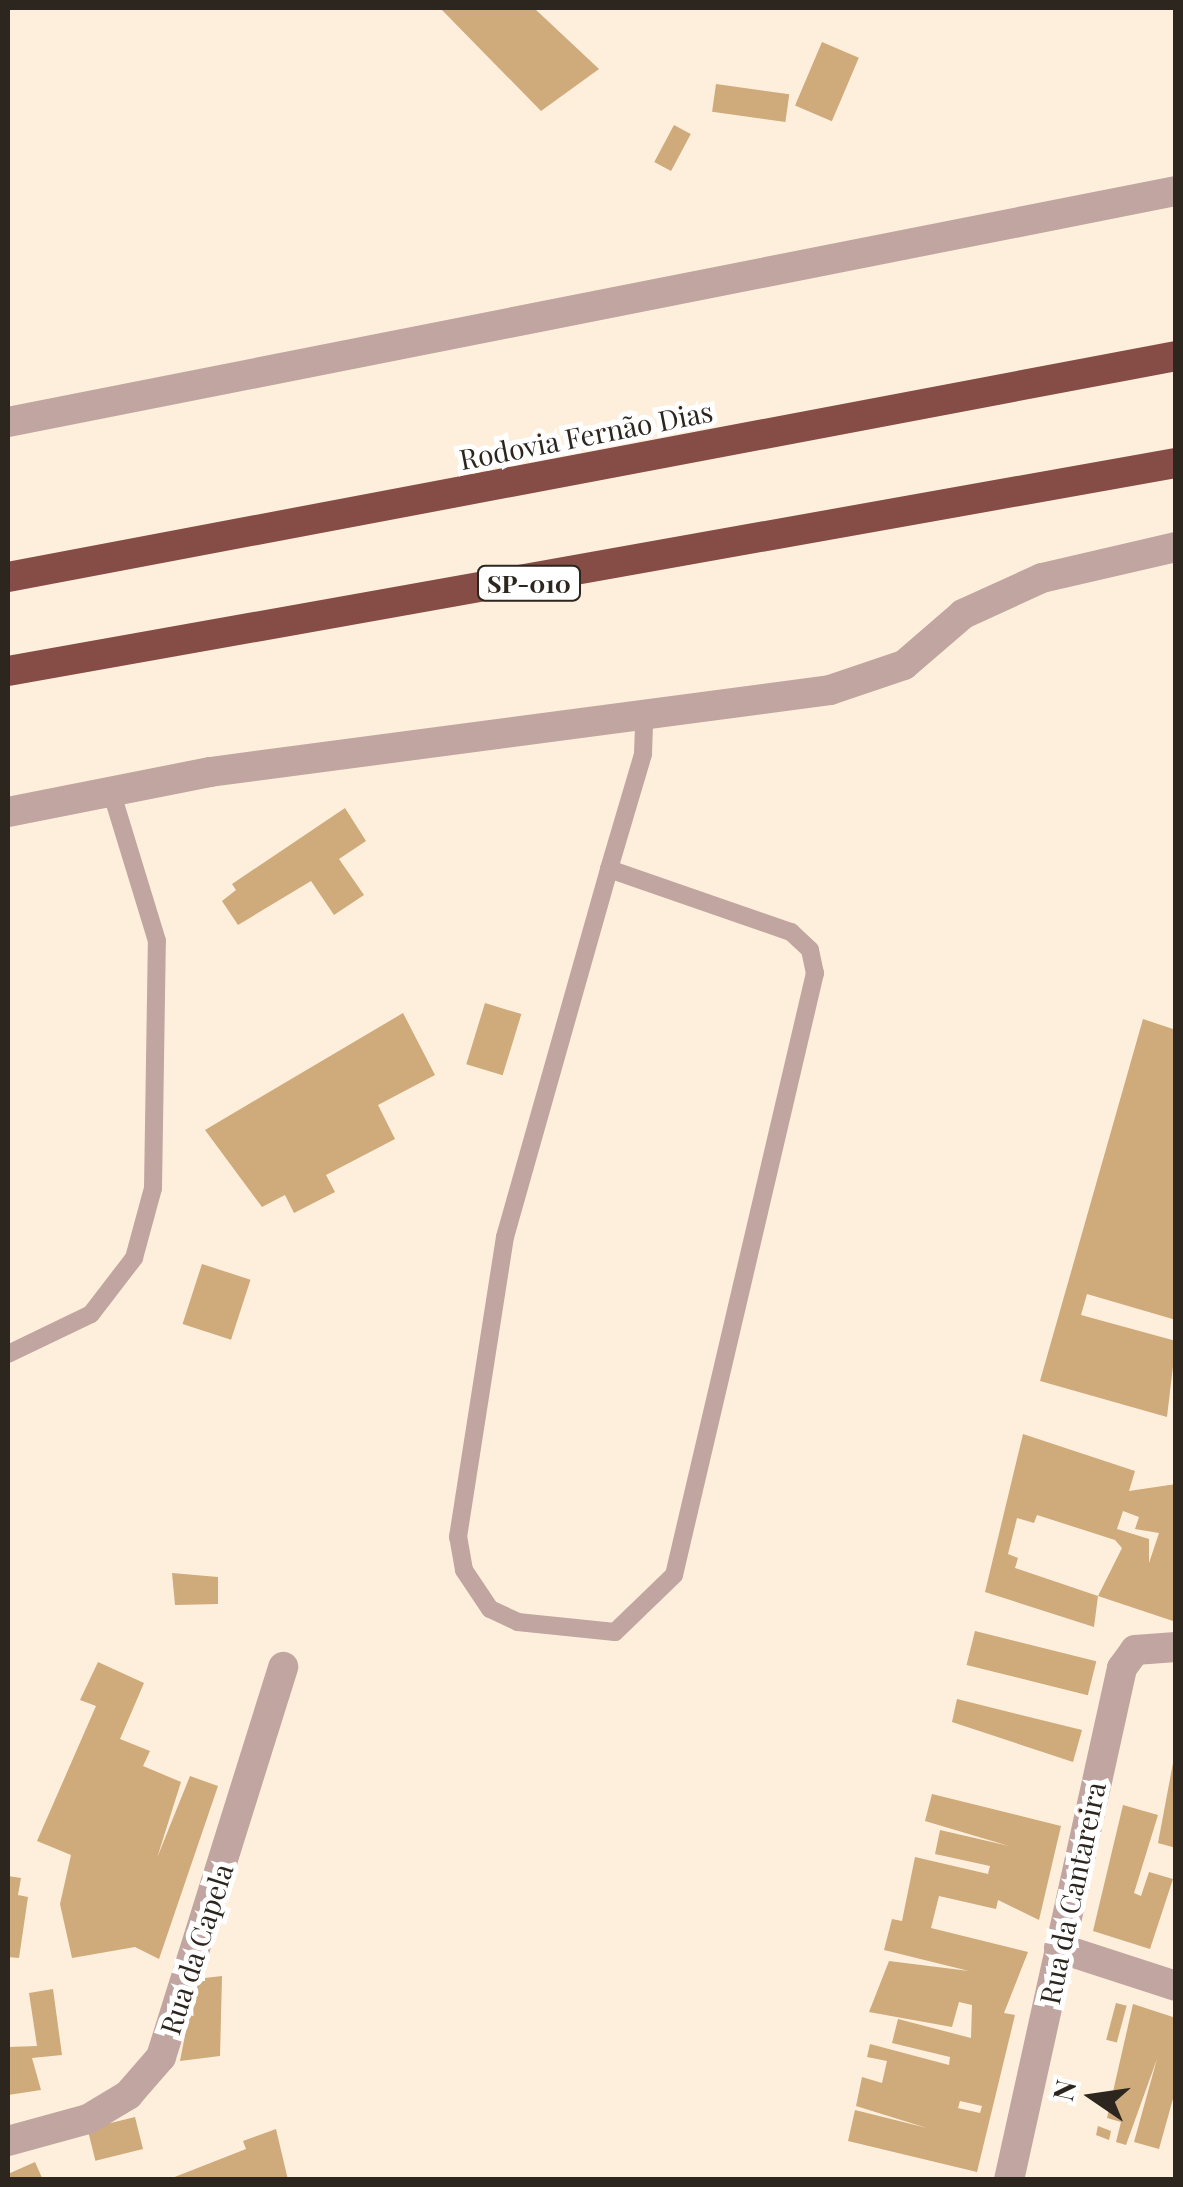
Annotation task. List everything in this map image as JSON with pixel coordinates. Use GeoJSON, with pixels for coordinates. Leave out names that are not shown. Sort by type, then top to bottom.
{"type":"FeatureCollection","features":[{"type":"Feature","properties":{"kind":"highway","name":"Rodovia Fernão Dias"},"geometry":{"type":"LineString","coordinates":[[8,577],[1176,356]]}},
{"type":"Feature","properties":{"kind":"highway","name":"SP-010"},"geometry":{"type":"LineString","coordinates":[[8,672],[1176,462]]}},
{"type":"Feature","properties":{"kind":"street"},"geometry":{"type":"LineString","coordinates":[[8,422],[1176,191]]}},
{"type":"Feature","properties":{"kind":"street"},"geometry":{"type":"LineString","coordinates":[[8,812],[112,791],[830,690],[904,665],[963,614],[1042,578],[1176,547]]}},
{"type":"Feature","properties":{"kind":"street","name":"Rua da Cantareira"},"geometry":{"type":"LineString","coordinates":[[1009,2180],[1122,1668],[1135,1650],[1176,1647]]}},
{"type":"Feature","properties":{"kind":"street","name":"Rua da Capela"},"geometry":{"type":"LineString","coordinates":[[8,2141],[88,2119],[128,2095],[161,2057],[283,1667]]}},
{"type":"Feature","properties":{"kind":"street"},"geometry":{"type":"LineString","coordinates":[[1059,1948],[1176,1986]]}},
{"type":"Feature","properties":{"kind":"lane"},"geometry":{"type":"LineString","coordinates":[[609,870],[791,932],[810,950],[815,973],[674,1575],[615,1632],[518,1622],[490,1609],[464,1570],[458,1537],[504,1237],[609,870],[643,754],[644,718]]}},
{"type":"Feature","properties":{"kind":"lane"},"geometry":{"type":"LineString","coordinates":[[8,1354],[91,1314],[134,1258],[153,1188],[157,942],[112,791]]}},
{"type":"Feature","properties":{"kind":"building"},"geometry":{"type":"Polygon","coordinates":[[[440,8],[534,8],[599,69],[541,111],[440,8]]]}},
{"type":"Feature","properties":{"kind":"building"},"geometry":{"type":"Polygon","coordinates":[[[822,42],[859,58],[832,121],[795,106],[822,42]]]}},
{"type":"Feature","properties":{"kind":"building"},"geometry":{"type":"Polygon","coordinates":[[[716,84],[789,94],[785,122],[712,112],[716,84]]]}},
{"type":"Feature","properties":{"kind":"building"},"geometry":{"type":"Polygon","coordinates":[[[674,125],[691,134],[671,171],[654,162],[674,125]]]}},
{"type":"Feature","properties":{"kind":"building"},"geometry":{"type":"Polygon","coordinates":[[[345,808],[366,841],[339,859],[364,895],[334,915],[311,881],[238,925],[222,901],[236,890],[232,884],[345,808]]]}},
{"type":"Feature","properties":{"kind":"building"},"geometry":{"type":"Polygon","coordinates":[[[485,1003],[521,1014],[503,1075],[466,1064],[485,1003]]]}},
{"type":"Feature","properties":{"kind":"building"},"geometry":{"type":"Polygon","coordinates":[[[403,1013],[435,1075],[378,1105],[395,1139],[326,1175],[335,1192],[294,1213],[285,1195],[262,1207],[205,1130],[403,1013]]]}},
{"type":"Feature","properties":{"kind":"building"},"geometry":{"type":"Polygon","coordinates":[[[1143,1019],[1176,1030],[1176,1320],[1087,1294],[1081,1315],[1176,1341],[1167,1417],[1040,1381],[1143,1019]]]}},
{"type":"Feature","properties":{"kind":"building"},"geometry":{"type":"Polygon","coordinates":[[[202,1264],[251,1280],[231,1340],[183,1324],[202,1264]]]}},
{"type":"Feature","properties":{"kind":"building"},"geometry":{"type":"Polygon","coordinates":[[[1023,1434],[1135,1471],[1129,1491],[1176,1484],[1176,1622],[1098,1596],[1094,1627],[985,1592],[1023,1434]],[[1123,1511],[1117,1529],[1149,1539],[1149,1563],[1159,1533],[1135,1529],[1139,1517],[1123,1511]],[[1037,1515],[1034,1523],[1017,1518],[1008,1554],[1018,1558],[1015,1568],[1098,1596],[1122,1548],[1115,1540],[1037,1515]]]}},
{"type":"Feature","properties":{"kind":"building"},"geometry":{"type":"Polygon","coordinates":[[[172,1573],[218,1577],[218,1604],[175,1605],[172,1573]]]}},
{"type":"Feature","properties":{"kind":"building"},"geometry":{"type":"Polygon","coordinates":[[[975,1631],[1096,1661],[1088,1695],[967,1665],[975,1631]]]}},
{"type":"Feature","properties":{"kind":"building"},"geometry":{"type":"Polygon","coordinates":[[[98,1662],[144,1683],[120,1739],[150,1751],[143,1766],[181,1782],[157,1858],[190,1776],[218,1786],[159,1959],[135,1947],[72,1958],[60,1904],[71,1855],[37,1841],[96,1706],[80,1700],[98,1662]]]}},
{"type":"Feature","properties":{"kind":"building"},"geometry":{"type":"Polygon","coordinates":[[[957,1699],[1082,1730],[1073,1762],[952,1722],[957,1699]]]}},
{"type":"Feature","properties":{"kind":"building"},"geometry":{"type":"Polygon","coordinates":[[[1176,1747],[1176,1848],[1158,1843],[1176,1747]]]}},
{"type":"Feature","properties":{"kind":"building"},"geometry":{"type":"Polygon","coordinates":[[[932,1794],[1061,1826],[1039,1920],[998,1900],[996,1909],[939,1896],[931,1928],[1028,1952],[1004,2013],[1015,2015],[977,2172],[848,2141],[855,2110],[927,2128],[856,2106],[862,2077],[882,2083],[887,2061],[867,2057],[870,2044],[949,2065],[950,2057],[892,2043],[898,2019],[971,2038],[972,2005],[959,2002],[952,2027],[869,2012],[889,1961],[969,1971],[884,1950],[892,1919],[902,1921],[915,1857],[988,1874],[990,1866],[935,1854],[940,1830],[1009,1846],[925,1821],[932,1794]],[[960,2101],[958,2108],[980,2113],[982,2106],[960,2101]]]}},
{"type":"Feature","properties":{"kind":"building"},"geometry":{"type":"Polygon","coordinates":[[[1123,1805],[1158,1815],[1134,1893],[1141,1896],[1149,1872],[1173,1879],[1150,1949],[1093,1931],[1123,1805]]]}},
{"type":"Feature","properties":{"kind":"building"},"geometry":{"type":"Polygon","coordinates":[[[8,1876],[21,1878],[18,1895],[28,1897],[19,1958],[8,1957],[8,1876]]]}},
{"type":"Feature","properties":{"kind":"building"},"geometry":{"type":"Polygon","coordinates":[[[222,1976],[220,2056],[180,2061],[196,1979],[222,1976]]]}},
{"type":"Feature","properties":{"kind":"building"},"geometry":{"type":"Polygon","coordinates":[[[53,1989],[62,2055],[32,2058],[41,2090],[8,2095],[8,2047],[37,2046],[29,1993],[53,1989]]]}},
{"type":"Feature","properties":{"kind":"building"},"geometry":{"type":"Polygon","coordinates":[[[1116,2003],[1127,2006],[1117,2043],[1106,2040],[1116,2003]]]}},
{"type":"Feature","properties":{"kind":"building"},"geometry":{"type":"Polygon","coordinates":[[[1133,2004],[1176,2018],[1176,2088],[1159,2149],[1134,2142],[1157,2059],[1126,2145],[1116,2142],[1121,2122],[1107,2118],[1133,2004]]]}},
{"type":"Feature","properties":{"kind":"building"},"geometry":{"type":"Polygon","coordinates":[[[135,2117],[143,2149],[95,2161],[87,2129],[135,2117]]]}},
{"type":"Feature","properties":{"kind":"building"},"geometry":{"type":"Polygon","coordinates":[[[1098,2126],[1111,2131],[1109,2140],[1096,2135],[1098,2126]]]}},
{"type":"Feature","properties":{"kind":"building"},"geometry":{"type":"Polygon","coordinates":[[[276,2129],[288,2180],[167,2180],[246,2149],[243,2141],[276,2129]]]}},
{"type":"Feature","properties":{"kind":"building"},"geometry":{"type":"Polygon","coordinates":[[[35,2162],[43,2180],[8,2180],[8,2174],[35,2162]]]}}]}
